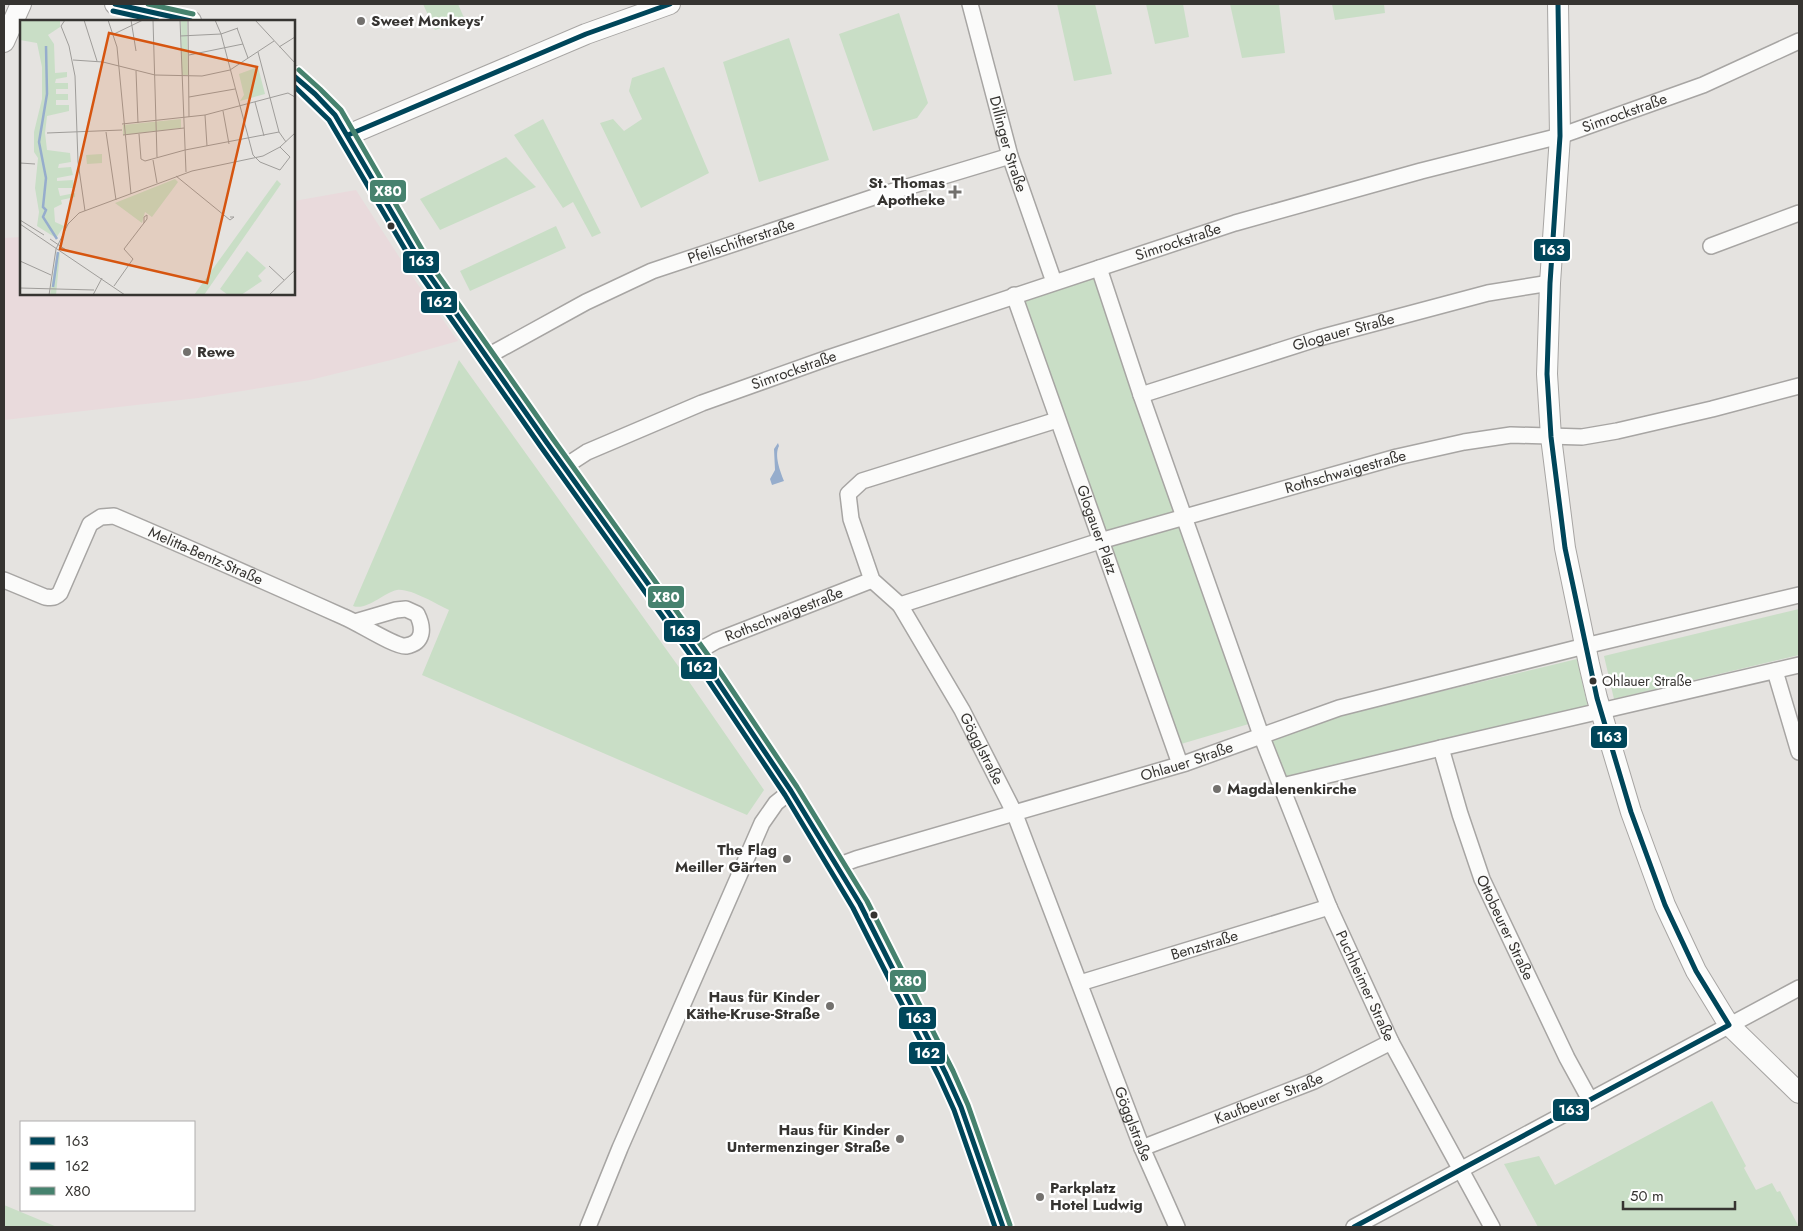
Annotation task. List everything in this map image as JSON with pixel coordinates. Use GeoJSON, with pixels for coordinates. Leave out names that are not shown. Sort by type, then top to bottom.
{"type":"FeatureCollection","features":[{"type":"Feature","properties":{"kind":"street"},"geometry":{"type":"LineString","coordinates":[[4,42],[21,4]]}},
{"type":"Feature","properties":{"kind":"street"},"geometry":{"type":"LineString","coordinates":[[115,4],[187,20]]}},
{"type":"Feature","properties":{"kind":"street"},"geometry":{"type":"LineString","coordinates":[[348,134],[586,34],[670,4]]}},
{"type":"Feature","properties":{"kind":"street","name":"Dillinger Straße"},"geometry":{"type":"LineString","coordinates":[[970,4],[1010,156],[1054,282]]}},
{"type":"Feature","properties":{"kind":"street"},"geometry":{"type":"LineString","coordinates":[[1558,4],[1560,136],[1546,374],[1551,437],[1565,548],[1585,646],[1601,711],[1630,812],[1665,906],[1696,971],[1729,1025],[1799,1093]]}},
{"type":"Feature","properties":{"kind":"street","name":"Simrockstraße"},"geometry":{"type":"LineString","coordinates":[[564,468],[587,452],[702,403],[828,358],[1235,223],[1421,171],[1560,136],[1703,85],[1799,41]]}},
{"type":"Feature","properties":{"kind":"street"},"geometry":{"type":"LineString","coordinates":[[295,77],[335,115],[348,134],[415,254],[564,468],[698,652],[791,791],[860,904],[946,1074],[960,1107],[1003,1227]]}},
{"type":"Feature","properties":{"kind":"street","name":"Pfeilschifterstraße"},"geometry":{"type":"LineString","coordinates":[[486,356],[586,302],[652,271],[800,221],[1010,156]]}},
{"type":"Feature","properties":{"kind":"street"},"geometry":{"type":"LineString","coordinates":[[1711,246],[1799,213]]}},
{"type":"Feature","properties":{"kind":"street"},"geometry":{"type":"LineString","coordinates":[[1099,268],[1261,735]]}},
{"type":"Feature","properties":{"kind":"street","name":"Glogauer Straße"},"geometry":{"type":"LineString","coordinates":[[1142,395],[1319,338],[1488,293],[1550,283]]}},
{"type":"Feature","properties":{"kind":"street","name":"Glogauer Platz"},"geometry":{"type":"LineString","coordinates":[[1014,295],[1180,764]]}},
{"type":"Feature","properties":{"kind":"street","name":"Rothschwaigestraße"},"geometry":{"type":"LineString","coordinates":[[900,605],[1100,541],[1397,457],[1454,444],[1511,435],[1582,437],[1617,431],[1799,386]]}},
{"type":"Feature","properties":{"kind":"street","name":"Gögglstraße"},"geometry":{"type":"LineString","coordinates":[[1057,420],[862,481],[848,494],[851,519],[872,580],[900,605],[962,710],[1014,812],[1142,1148],[1177,1227]]}},
{"type":"Feature","properties":{"kind":"street","name":"Melitta-Bentz-Straße"},"geometry":{"type":"LineString","coordinates":[[4,580],[45,597],[56,597],[60,593],[90,524],[101,517],[114,516],[355,622]]}},
{"type":"Feature","properties":{"kind":"street","name":"Rothschwaigestraße"},"geometry":{"type":"LineString","coordinates":[[698,652],[716,641],[872,580]]}},
{"type":"Feature","properties":{"kind":"street","name":"Ohlauer Straße"},"geometry":{"type":"LineString","coordinates":[[837,866],[1180,764],[1339,708],[1585,646],[1799,595]]}},
{"type":"Feature","properties":{"kind":"street"},"geometry":{"type":"LineString","coordinates":[[1282,786],[1799,665]]}},
{"type":"Feature","properties":{"kind":"street"},"geometry":{"type":"LineString","coordinates":[[1775,671],[1799,752]]}},
{"type":"Feature","properties":{"kind":"street","name":"Puchheimer Straße"},"geometry":{"type":"LineString","coordinates":[[1261,735],[1329,907],[1391,1042],[1492,1227]]}},
{"type":"Feature","properties":{"kind":"street","name":"Ottobeurer Straße"},"geometry":{"type":"LineString","coordinates":[[1440,748],[1482,879],[1558,1040],[1590,1100]]}},
{"type":"Feature","properties":{"kind":"street"},"geometry":{"type":"LineString","coordinates":[[588,1227],[624,1139],[762,823],[776,803],[791,791]]}},
{"type":"Feature","properties":{"kind":"street","name":"Benzstraße"},"geometry":{"type":"LineString","coordinates":[[1080,984],[1329,907]]}},
{"type":"Feature","properties":{"kind":"street"},"geometry":{"type":"LineString","coordinates":[[1354,1227],[1799,988]]}},
{"type":"Feature","properties":{"kind":"street","name":"Kaufbeurer Straße"},"geometry":{"type":"LineString","coordinates":[[1142,1148],[1314,1081],[1391,1042]]}},
{"type":"Feature","properties":{"kind":"shaded area"},"geometry":{"type":"Polygon","coordinates":[[[356,190],[407,269],[458,341],[310,380],[198,398],[4,420],[4,238],[20,237],[20,295],[295,295],[295,201],[356,190]]]}},
{"type":"Feature","properties":{"kind":"green space"},"geometry":{"type":"Polygon","coordinates":[[[423,4],[458,4],[465,20],[435,30],[423,4]]]}},
{"type":"Feature","properties":{"kind":"green space"},"geometry":{"type":"Polygon","coordinates":[[[1057,4],[1095,4],[1112,74],[1074,81],[1057,4]]]}},
{"type":"Feature","properties":{"kind":"green space"},"geometry":{"type":"Polygon","coordinates":[[[1146,4],[1183,4],[1189,37],[1155,44],[1146,4]]]}},
{"type":"Feature","properties":{"kind":"green space"},"geometry":{"type":"Polygon","coordinates":[[[1230,4],[1279,4],[1285,53],[1242,58],[1230,4]]]}},
{"type":"Feature","properties":{"kind":"green space"},"geometry":{"type":"Polygon","coordinates":[[[1332,4],[1384,4],[1385,13],[1335,20],[1332,4]]]}},
{"type":"Feature","properties":{"kind":"green space"},"geometry":{"type":"Polygon","coordinates":[[[899,13],[928,103],[917,118],[873,131],[839,34],[899,13]]]}},
{"type":"Feature","properties":{"kind":"green space"},"geometry":{"type":"Polygon","coordinates":[[[789,38],[829,160],[759,182],[723,62],[789,38]]]}},
{"type":"Feature","properties":{"kind":"green space"},"geometry":{"type":"Polygon","coordinates":[[[664,67],[709,173],[641,208],[600,123],[613,119],[624,131],[642,119],[629,91],[632,78],[664,67]]]}},
{"type":"Feature","properties":{"kind":"green space"},"geometry":{"type":"Polygon","coordinates":[[[543,119],[601,233],[592,237],[573,202],[563,208],[514,135],[543,119]]]}},
{"type":"Feature","properties":{"kind":"green space"},"geometry":{"type":"Polygon","coordinates":[[[506,157],[536,187],[440,230],[420,199],[506,157]]]}},
{"type":"Feature","properties":{"kind":"green space"},"geometry":{"type":"Polygon","coordinates":[[[556,226],[566,248],[470,291],[460,271],[556,226]]]}},
{"type":"Feature","properties":{"kind":"green space"},"geometry":{"type":"Polygon","coordinates":[[[1098,274],[1252,723],[1181,744],[1020,299],[1098,274]]]}},
{"type":"Feature","properties":{"kind":"green space"},"geometry":{"type":"Polygon","coordinates":[[[459,360],[681,670],[764,790],[747,815],[422,675],[449,610],[409,591],[402,590],[392,592],[364,606],[353,606],[459,360]]]}},
{"type":"Feature","properties":{"kind":"green space"},"geometry":{"type":"Polygon","coordinates":[[[1799,609],[1799,655],[1614,699],[1604,656],[1799,609]]]}},
{"type":"Feature","properties":{"kind":"green space"},"geometry":{"type":"Polygon","coordinates":[[[1577,659],[1589,712],[1287,779],[1271,739],[1342,715],[1577,659]]]}},
{"type":"Feature","properties":{"kind":"green space"},"geometry":{"type":"Polygon","coordinates":[[[1712,1101],[1746,1166],[1744,1168],[1756,1190],[1772,1183],[1777,1192],[1780,1191],[1799,1227],[1538,1227],[1504,1164],[1539,1156],[1555,1185],[1712,1101]]]}},
{"type":"Feature","properties":{"kind":"green space"},"geometry":{"type":"Polygon","coordinates":[[[4,1205],[57,1227],[4,1227],[4,1205]]]}},
{"type":"Feature","properties":{"kind":"water"},"geometry":{"type":"Polygon","coordinates":[[[778,443],[777,458],[784,481],[772,485],[770,479],[775,470],[774,449],[778,443]]]}},
{"type":"Feature","properties":{"kind":"transit line","name":"163"},"geometry":{"type":"LineString","coordinates":[[115,4],[187,20]]}},
{"type":"Feature","properties":{"kind":"transit line","name":"X80"},"geometry":{"type":"LineString","coordinates":[[148,4],[193,14]]}},
{"type":"Feature","properties":{"kind":"transit line","name":"163"},"geometry":{"type":"LineString","coordinates":[[348,135],[586,34],[670,4]]}},
{"type":"Feature","properties":{"kind":"transit line","name":"163"},"geometry":{"type":"LineString","coordinates":[[1354,1227],[1729,1025],[1696,971],[1665,905],[1631,812],[1597,698],[1565,548],[1551,437],[1547,374],[1550,283],[1560,136],[1558,4]]}},
{"type":"Feature","properties":{"kind":"transit line","name":"162"},"geometry":{"type":"LineString","coordinates":[[113,11],[154,20]]}},
{"type":"Feature","properties":{"kind":"transit line","name":"X80"},"geometry":{"type":"LineString","coordinates":[[299,70],[341,110],[431,265],[718,669],[797,787],[867,901],[953,1071],[968,1105],[1010,1225]]}},
{"type":"Feature","properties":{"kind":"transit line","name":"163"},"geometry":{"type":"LineString","coordinates":[[295,77],[335,115],[425,269],[712,673],[791,791],[860,904],[946,1074],[961,1107],[1003,1227]]}},
{"type":"Feature","properties":{"kind":"transit line","name":"162"},"geometry":{"type":"LineString","coordinates":[[295,87],[329,120],[419,273],[706,677],[785,795],[853,908],[939,1077],[954,1110],[995,1227]]}},
{"type":"Feature","properties":{"kind":"place","name":"Sweet Monkeys'"},"geometry":{"type":"Point","coordinates":[361,21]}},
{"type":"Feature","properties":{"kind":"place","name":"St. Thomas Apotheke"},"geometry":{"type":"Point","coordinates":[955,192]}},
{"type":"Feature","properties":{"kind":"place","name":"Rewe"},"geometry":{"type":"Point","coordinates":[187,352]}},
{"type":"Feature","properties":{"kind":"place","name":"Ohlauer Straße"},"geometry":{"type":"Point","coordinates":[1593,681]}},
{"type":"Feature","properties":{"kind":"place","name":"Magdalenenkirche"},"geometry":{"type":"Point","coordinates":[1217,789]}},
{"type":"Feature","properties":{"kind":"place","name":"The Flag Meiller Gärten"},"geometry":{"type":"Point","coordinates":[787,859]}},
{"type":"Feature","properties":{"kind":"place","name":"Haus für Kinder Käthe-Kruse-Straße"},"geometry":{"type":"Point","coordinates":[830,1006]}},
{"type":"Feature","properties":{"kind":"place","name":"Haus für Kinder Untermenzinger Straße"},"geometry":{"type":"Point","coordinates":[900,1139]}},
{"type":"Feature","properties":{"kind":"place","name":"Parkplatz Hotel Ludwig"},"geometry":{"type":"Point","coordinates":[1040,1197]}}]}
